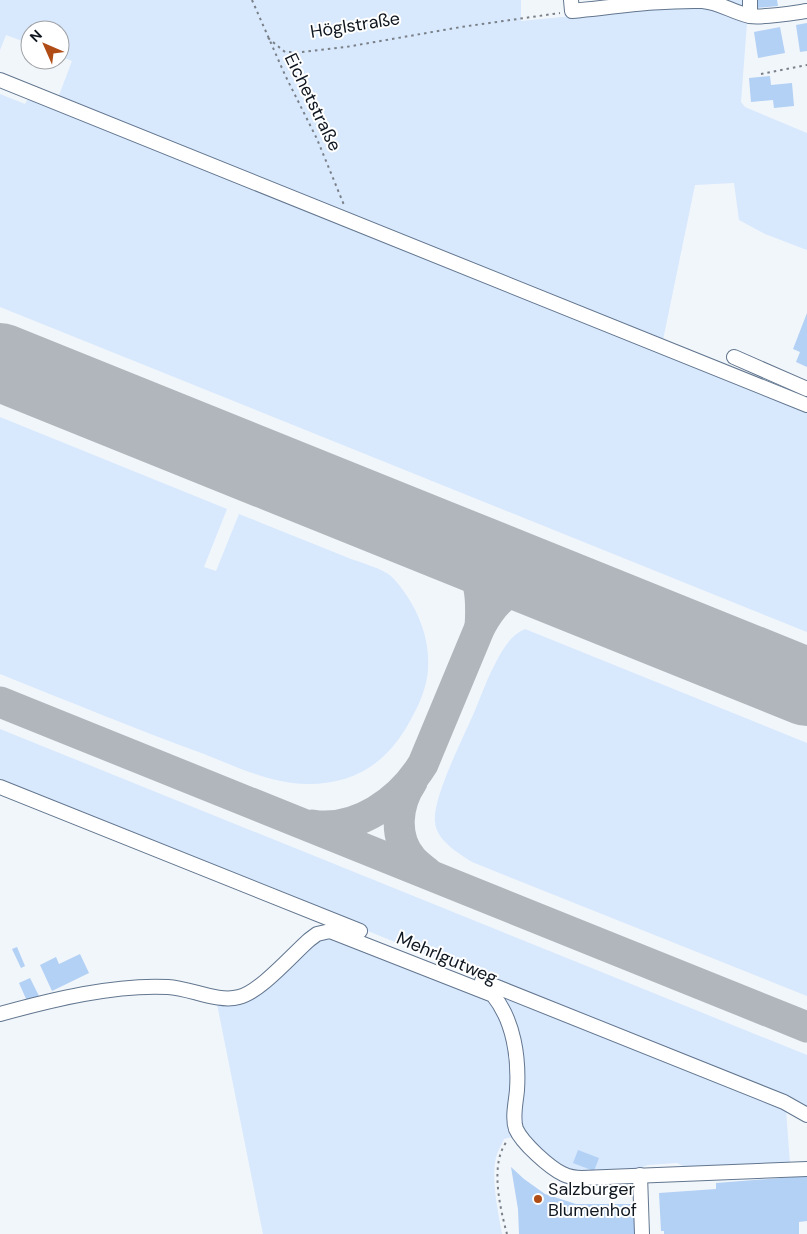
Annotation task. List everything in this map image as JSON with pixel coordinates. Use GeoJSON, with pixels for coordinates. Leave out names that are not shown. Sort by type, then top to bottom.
{"type":"FeatureCollection","features":[{"type":"Feature","properties":{"kind":"street"},"geometry":{"type":"LineString","coordinates":[[750,0],[750,16]]}},
{"type":"Feature","properties":{"kind":"street"},"geometry":{"type":"LineString","coordinates":[[571,6],[659,1],[703,1],[727,7],[750,16],[787,14],[807,10]]}},
{"type":"Feature","properties":{"kind":"street"},"geometry":{"type":"LineString","coordinates":[[0,80],[348,218],[807,405]]}},
{"type":"Feature","properties":{"kind":"street"},"geometry":{"type":"LineString","coordinates":[[734,357],[807,389]]}},
{"type":"Feature","properties":{"kind":"street"},"geometry":{"type":"LineString","coordinates":[[0,786],[494,990],[784,1102],[807,1115]]}},
{"type":"Feature","properties":{"kind":"street","name":"Mehrlgutweg"},"geometry":{"type":"LineString","coordinates":[[0,1014],[55,999],[142,987],[169,987],[218,997],[238,998],[247,995],[256,988],[317,934],[326,931],[336,932],[494,990],[504,1012],[516,1052],[516,1128]]}},
{"type":"Feature","properties":{"kind":"street"},"geometry":{"type":"LineString","coordinates":[[516,1128],[525,1142],[543,1159],[563,1174],[573,1178],[807,1169]]}},
{"type":"Feature","properties":{"kind":"street"},"geometry":{"type":"LineString","coordinates":[[640,1175],[642,1234]]}},
{"type":"Feature","properties":{"kind":"path","name":"Eichetstraße"},"geometry":{"type":"LineString","coordinates":[[252,0],[268,38],[327,160],[348,218]]}},
{"type":"Feature","properties":{"kind":"path","name":"Höglstraße"},"geometry":{"type":"LineString","coordinates":[[268,38],[285,52],[302,52],[571,6]]}},
{"type":"Feature","properties":{"kind":"path"},"geometry":{"type":"LineString","coordinates":[[761,74],[807,65]]}},
{"type":"Feature","properties":{"kind":"path"},"geometry":{"type":"LineString","coordinates":[[507,1234],[499,1206],[498,1167],[502,1148],[516,1128]]}},
{"type":"Feature","properties":{"kind":"shaded area"},"geometry":{"type":"Polygon","coordinates":[[[0,0],[521,0],[521,21],[665,7],[664,0],[743,0],[747,23],[741,102],[745,107],[807,133],[807,250],[765,234],[739,220],[734,183],[695,185],[663,340],[58,98],[72,61],[70,60],[70,20],[20,20],[20,40],[6,35],[0,50],[0,0]]]}},
{"type":"Feature","properties":{"kind":"shaded area"},"geometry":{"type":"Polygon","coordinates":[[[0,94],[25,104],[29,97],[807,409],[807,632],[0,307],[0,94]]]}},
{"type":"Feature","properties":{"kind":"shaded area"},"geometry":{"type":"Polygon","coordinates":[[[0,417],[227,509],[204,567],[216,571],[239,514],[378,569],[391,576],[410,600],[417,614],[427,644],[428,659],[424,690],[417,709],[393,747],[370,767],[342,780],[308,784],[281,781],[242,769],[0,674],[0,417]]]}},
{"type":"Feature","properties":{"kind":"shaded area"},"geometry":{"type":"Polygon","coordinates":[[[525,629],[807,743],[807,996],[472,862],[454,850],[439,835],[436,829],[435,812],[449,768],[488,678],[503,650],[515,635],[525,629]]]}},
{"type":"Feature","properties":{"kind":"shaded area"},"geometry":{"type":"Polygon","coordinates":[[[0,729],[807,1055],[807,1110],[780,1097],[0,783],[0,729]]]}},
{"type":"Feature","properties":{"kind":"shaded area"},"geometry":{"type":"Polygon","coordinates":[[[330,934],[497,992],[786,1110],[790,1164],[685,1167],[677,1163],[648,1165],[633,1170],[575,1173],[563,1169],[525,1134],[504,1139],[497,1154],[494,1183],[502,1234],[263,1234],[216,999],[230,1002],[304,947],[330,934]]]}},
{"type":"Feature","properties":{"kind":"building"},"geometry":{"type":"Polygon","coordinates":[[[755,0],[777,0],[778,6],[756,8],[755,0]]]}},
{"type":"Feature","properties":{"kind":"building"},"geometry":{"type":"Polygon","coordinates":[[[807,23],[807,51],[800,52],[796,25],[807,23]]]}},
{"type":"Feature","properties":{"kind":"building"},"geometry":{"type":"Polygon","coordinates":[[[780,27],[785,53],[758,58],[754,32],[780,27]]]}},
{"type":"Feature","properties":{"kind":"building"},"geometry":{"type":"Polygon","coordinates":[[[770,76],[771,85],[792,83],[794,106],[774,108],[773,100],[751,102],[749,78],[770,76]]]}},
{"type":"Feature","properties":{"kind":"building"},"geometry":{"type":"Polygon","coordinates":[[[807,313],[807,367],[796,362],[800,352],[793,349],[807,313]]]}},
{"type":"Feature","properties":{"kind":"building"},"geometry":{"type":"Polygon","coordinates":[[[17,947],[25,966],[21,968],[12,949],[17,947]]]}},
{"type":"Feature","properties":{"kind":"building"},"geometry":{"type":"Polygon","coordinates":[[[80,954],[89,973],[52,991],[40,965],[56,957],[59,964],[80,954]]]}},
{"type":"Feature","properties":{"kind":"building"},"geometry":{"type":"Polygon","coordinates":[[[30,978],[39,996],[27,1001],[19,983],[30,978]]]}},
{"type":"Feature","properties":{"kind":"building"},"geometry":{"type":"Polygon","coordinates":[[[578,1150],[599,1158],[594,1171],[573,1163],[578,1150]]]}},
{"type":"Feature","properties":{"kind":"building","name":"Salzburger Blumenhof"},"geometry":{"type":"Polygon","coordinates":[[[511,1167],[545,1194],[576,1204],[636,1204],[637,1234],[519,1234],[518,1209],[511,1167]]]}},
{"type":"Feature","properties":{"kind":"building"},"geometry":{"type":"Polygon","coordinates":[[[807,1176],[807,1221],[799,1222],[799,1234],[664,1234],[664,1231],[661,1231],[659,1193],[716,1189],[716,1183],[807,1176]]]}},
{"type":"Feature","properties":{"kind":"taxiway"},"geometry":{"type":"LineString","coordinates":[[441,539],[463,557],[476,576],[480,599],[480,627]]}},
{"type":"Feature","properties":{"kind":"taxiway"},"geometry":{"type":"LineString","coordinates":[[312,825],[329,826],[361,819],[376,811],[402,790],[423,764],[480,627],[493,607],[507,594],[515,590],[547,582]]}},
{"type":"Feature","properties":{"kind":"taxiway"},"geometry":{"type":"LineString","coordinates":[[0,702],[807,1027]]}},
{"type":"Feature","properties":{"kind":"taxiway"},"geometry":{"type":"LineString","coordinates":[[412,782],[400,810],[400,831],[406,850],[414,861],[427,872]]}},
{"type":"Feature","properties":{"kind":"runway"},"geometry":{"type":"LineString","coordinates":[[0,362],[807,687]]}},
{"type":"Feature","properties":{"kind":"place","name":"Salzburger Blumenhof"},"geometry":{"type":"Point","coordinates":[538,1199]}}]}
